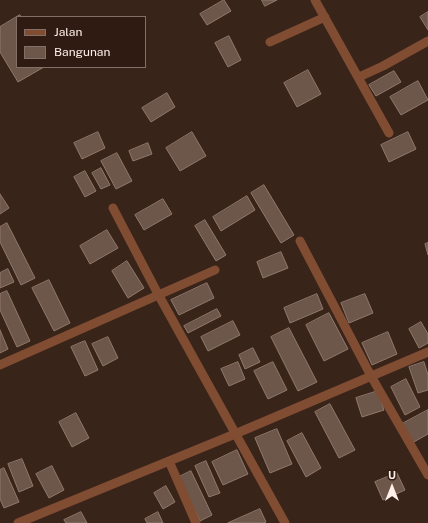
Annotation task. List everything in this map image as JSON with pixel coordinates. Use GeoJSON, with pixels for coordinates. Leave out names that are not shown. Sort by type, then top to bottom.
{"type":"FeatureCollection","features":[{"type":"Feature","properties":{"kind":"street"},"geometry":{"type":"LineString","coordinates":[[315,0],[389,133]]}},
{"type":"Feature","properties":{"kind":"street"},"geometry":{"type":"LineString","coordinates":[[270,42],[325,17]]}},
{"type":"Feature","properties":{"kind":"street"},"geometry":{"type":"LineString","coordinates":[[359,77],[383,66],[428,41]]}},
{"type":"Feature","properties":{"kind":"street"},"geometry":{"type":"LineString","coordinates":[[113,208],[158,294],[285,523]]}},
{"type":"Feature","properties":{"kind":"street"},"geometry":{"type":"LineString","coordinates":[[300,241],[371,376],[428,475]]}},
{"type":"Feature","properties":{"kind":"street"},"geometry":{"type":"LineString","coordinates":[[0,365],[215,270]]}},
{"type":"Feature","properties":{"kind":"street"},"geometry":{"type":"LineString","coordinates":[[18,523],[235,434],[428,352]]}},
{"type":"Feature","properties":{"kind":"street"},"geometry":{"type":"LineString","coordinates":[[169,461],[196,523]]}},
{"type":"Feature","properties":{"kind":"building"},"geometry":{"type":"Polygon","coordinates":[[[224,0],[231,11],[207,25],[200,14],[224,0]]]}},
{"type":"Feature","properties":{"kind":"building"},"geometry":{"type":"Polygon","coordinates":[[[262,0],[277,0],[265,6],[262,0]]]}},
{"type":"Feature","properties":{"kind":"building"},"geometry":{"type":"Polygon","coordinates":[[[428,12],[428,30],[420,17],[428,12]]]}},
{"type":"Feature","properties":{"kind":"building"},"geometry":{"type":"Polygon","coordinates":[[[16,17],[16,68],[42,68],[18,82],[0,52],[0,27],[16,17]]]}},
{"type":"Feature","properties":{"kind":"building"},"geometry":{"type":"Polygon","coordinates":[[[229,36],[241,60],[228,67],[215,43],[229,36]]]}},
{"type":"Feature","properties":{"kind":"building"},"geometry":{"type":"Polygon","coordinates":[[[308,70],[321,94],[297,107],[284,83],[308,70]]]}},
{"type":"Feature","properties":{"kind":"building"},"geometry":{"type":"Polygon","coordinates":[[[394,71],[401,82],[376,96],[369,85],[394,71]]]}},
{"type":"Feature","properties":{"kind":"building"},"geometry":{"type":"Polygon","coordinates":[[[418,81],[428,100],[401,115],[390,97],[418,81]]]}},
{"type":"Feature","properties":{"kind":"building"},"geometry":{"type":"Polygon","coordinates":[[[167,93],[175,107],[151,122],[142,108],[167,93]]]}},
{"type":"Feature","properties":{"kind":"building"},"geometry":{"type":"Polygon","coordinates":[[[98,132],[105,148],[82,159],[74,143],[98,132]]]}},
{"type":"Feature","properties":{"kind":"building"},"geometry":{"type":"Polygon","coordinates":[[[192,132],[206,156],[180,171],[166,148],[192,132]]]}},
{"type":"Feature","properties":{"kind":"building"},"geometry":{"type":"Polygon","coordinates":[[[408,132],[416,149],[389,162],[381,145],[408,132]]]}},
{"type":"Feature","properties":{"kind":"building"},"geometry":{"type":"Polygon","coordinates":[[[148,143],[152,154],[133,161],[129,151],[148,143]]]}},
{"type":"Feature","properties":{"kind":"building"},"geometry":{"type":"Polygon","coordinates":[[[117,153],[132,181],[116,189],[101,161],[117,153]]]}},
{"type":"Feature","properties":{"kind":"building"},"geometry":{"type":"Polygon","coordinates":[[[101,168],[110,185],[101,189],[92,173],[101,168]]]}},
{"type":"Feature","properties":{"kind":"building"},"geometry":{"type":"Polygon","coordinates":[[[85,171],[96,191],[85,197],[74,177],[85,171]]]}},
{"type":"Feature","properties":{"kind":"building"},"geometry":{"type":"Polygon","coordinates":[[[264,185],[294,235],[281,243],[251,193],[264,185]]]}},
{"type":"Feature","properties":{"kind":"building"},"geometry":{"type":"Polygon","coordinates":[[[0,194],[9,208],[0,214],[0,194]]]}},
{"type":"Feature","properties":{"kind":"building"},"geometry":{"type":"Polygon","coordinates":[[[247,196],[255,210],[221,231],[213,217],[247,196]]]}},
{"type":"Feature","properties":{"kind":"building"},"geometry":{"type":"Polygon","coordinates":[[[163,199],[172,214],[144,230],[135,215],[163,199]]]}},
{"type":"Feature","properties":{"kind":"building"},"geometry":{"type":"Polygon","coordinates":[[[205,220],[226,255],[216,261],[195,226],[205,220]]]}},
{"type":"Feature","properties":{"kind":"building"},"geometry":{"type":"Polygon","coordinates":[[[7,223],[35,278],[21,285],[0,242],[0,227],[7,223]]]}},
{"type":"Feature","properties":{"kind":"building"},"geometry":{"type":"Polygon","coordinates":[[[107,230],[118,248],[90,264],[80,246],[107,230]]]}},
{"type":"Feature","properties":{"kind":"building"},"geometry":{"type":"Polygon","coordinates":[[[428,243],[428,255],[425,244],[428,243]]]}},
{"type":"Feature","properties":{"kind":"building"},"geometry":{"type":"Polygon","coordinates":[[[281,252],[288,268],[263,278],[257,262],[281,252]]]}},
{"type":"Feature","properties":{"kind":"building"},"geometry":{"type":"Polygon","coordinates":[[[127,261],[144,288],[128,298],[112,271],[127,261]]]}},
{"type":"Feature","properties":{"kind":"building"},"geometry":{"type":"Polygon","coordinates":[[[8,269],[14,282],[0,288],[0,273],[8,269]]]}},
{"type":"Feature","properties":{"kind":"building"},"geometry":{"type":"Polygon","coordinates":[[[49,280],[70,323],[54,331],[32,288],[49,280]]]}},
{"type":"Feature","properties":{"kind":"building"},"geometry":{"type":"Polygon","coordinates":[[[207,283],[214,298],[179,315],[171,300],[207,283]]]}},
{"type":"Feature","properties":{"kind":"building"},"geometry":{"type":"Polygon","coordinates":[[[7,291],[30,341],[17,347],[0,310],[0,294],[7,291]]]}},
{"type":"Feature","properties":{"kind":"building"},"geometry":{"type":"Polygon","coordinates":[[[317,294],[323,309],[290,323],[284,308],[317,294]]]}},
{"type":"Feature","properties":{"kind":"building"},"geometry":{"type":"Polygon","coordinates":[[[365,294],[373,313],[349,323],[341,303],[365,294]]]}},
{"type":"Feature","properties":{"kind":"building"},"geometry":{"type":"Polygon","coordinates":[[[217,309],[221,316],[188,333],[184,326],[217,309]]]}},
{"type":"Feature","properties":{"kind":"building"},"geometry":{"type":"Polygon","coordinates":[[[329,313],[348,349],[324,361],[306,325],[329,313]]]}},
{"type":"Feature","properties":{"kind":"building"},"geometry":{"type":"Polygon","coordinates":[[[233,321],[240,335],[208,351],[201,337],[233,321]]]}},
{"type":"Feature","properties":{"kind":"building"},"geometry":{"type":"Polygon","coordinates":[[[421,322],[428,334],[428,343],[419,348],[409,329],[421,322]]]}},
{"type":"Feature","properties":{"kind":"building"},"geometry":{"type":"Polygon","coordinates":[[[289,328],[317,382],[298,391],[271,337],[289,328]]]}},
{"type":"Feature","properties":{"kind":"building"},"geometry":{"type":"Polygon","coordinates":[[[0,330],[8,349],[0,353],[0,330]]]}},
{"type":"Feature","properties":{"kind":"building"},"geometry":{"type":"Polygon","coordinates":[[[388,332],[397,354],[372,365],[362,343],[388,332]]]}},
{"type":"Feature","properties":{"kind":"building"},"geometry":{"type":"Polygon","coordinates":[[[108,337],[118,358],[103,366],[92,344],[108,337]]]}},
{"type":"Feature","properties":{"kind":"building"},"geometry":{"type":"Polygon","coordinates":[[[85,341],[98,370],[85,376],[71,347],[85,341]]]}},
{"type":"Feature","properties":{"kind":"building"},"geometry":{"type":"Polygon","coordinates":[[[253,348],[260,362],[245,369],[239,355],[253,348]]]}},
{"type":"Feature","properties":{"kind":"building"},"geometry":{"type":"Polygon","coordinates":[[[238,362],[245,379],[229,386],[221,369],[238,362]]]}},
{"type":"Feature","properties":{"kind":"building"},"geometry":{"type":"Polygon","coordinates":[[[273,362],[287,390],[268,399],[254,371],[273,362]]]}},
{"type":"Feature","properties":{"kind":"building"},"geometry":{"type":"Polygon","coordinates":[[[424,362],[428,375],[428,390],[418,393],[409,367],[424,362]]]}},
{"type":"Feature","properties":{"kind":"building"},"geometry":{"type":"Polygon","coordinates":[[[406,379],[420,407],[405,415],[391,387],[406,379]]]}},
{"type":"Feature","properties":{"kind":"building"},"geometry":{"type":"Polygon","coordinates":[[[378,391],[384,410],[362,417],[356,398],[378,391]]]}},
{"type":"Feature","properties":{"kind":"building"},"geometry":{"type":"Polygon","coordinates":[[[330,404],[355,450],[339,458],[315,412],[330,404]]]}},
{"type":"Feature","properties":{"kind":"building"},"geometry":{"type":"Polygon","coordinates":[[[428,410],[428,434],[412,443],[402,424],[428,410]]]}},
{"type":"Feature","properties":{"kind":"building"},"geometry":{"type":"Polygon","coordinates":[[[76,413],[89,438],[72,447],[59,422],[76,413]]]}},
{"type":"Feature","properties":{"kind":"building"},"geometry":{"type":"Polygon","coordinates":[[[277,429],[292,464],[270,473],[255,438],[277,429]]]}},
{"type":"Feature","properties":{"kind":"building"},"geometry":{"type":"Polygon","coordinates":[[[302,433],[321,468],[306,477],[287,441],[302,433]]]}},
{"type":"Feature","properties":{"kind":"building"},"geometry":{"type":"Polygon","coordinates":[[[237,450],[248,474],[223,485],[212,462],[237,450]]]}},
{"type":"Feature","properties":{"kind":"building"},"geometry":{"type":"Polygon","coordinates":[[[22,459],[33,486],[19,492],[8,464],[22,459]]]}},
{"type":"Feature","properties":{"kind":"building"},"geometry":{"type":"Polygon","coordinates":[[[206,461],[220,493],[209,497],[195,466],[206,461]]]}},
{"type":"Feature","properties":{"kind":"building"},"geometry":{"type":"Polygon","coordinates":[[[52,466],[64,490],[49,498],[36,474],[52,466]]]}},
{"type":"Feature","properties":{"kind":"building"},"geometry":{"type":"Polygon","coordinates":[[[4,468],[19,502],[4,508],[0,499],[0,470],[4,468]]]}},
{"type":"Feature","properties":{"kind":"building"},"geometry":{"type":"Polygon","coordinates":[[[191,471],[212,515],[200,521],[179,477],[191,471]]]}},
{"type":"Feature","properties":{"kind":"building"},"geometry":{"type":"Polygon","coordinates":[[[397,473],[405,490],[383,500],[375,482],[397,473]]]}},
{"type":"Feature","properties":{"kind":"building"},"geometry":{"type":"Polygon","coordinates":[[[166,486],[175,502],[163,509],[154,493],[166,486]]]}},
{"type":"Feature","properties":{"kind":"building"},"geometry":{"type":"Polygon","coordinates":[[[260,509],[266,522],[228,523],[260,509]]]}},
{"type":"Feature","properties":{"kind":"building"},"geometry":{"type":"Polygon","coordinates":[[[81,512],[87,523],[66,523],[64,520],[81,512]]]}},
{"type":"Feature","properties":{"kind":"building"},"geometry":{"type":"Polygon","coordinates":[[[158,512],[163,523],[147,523],[145,519],[158,512]]]}}]}
